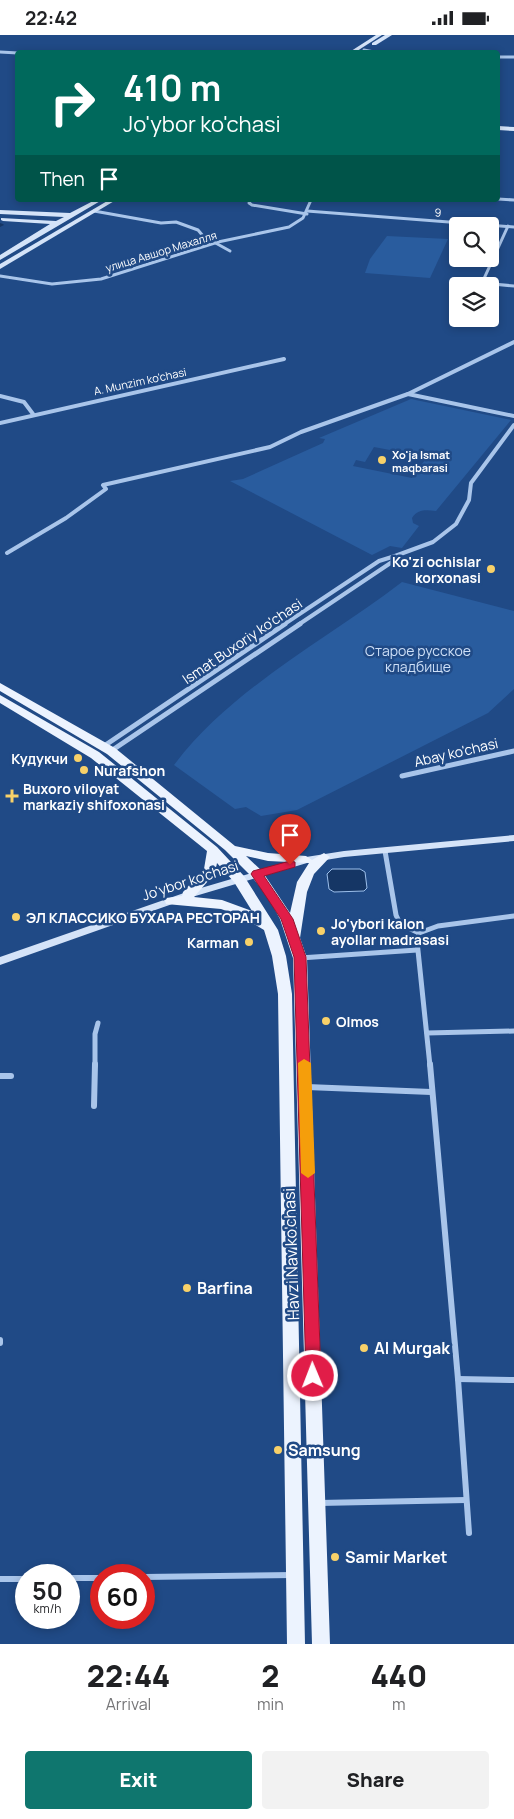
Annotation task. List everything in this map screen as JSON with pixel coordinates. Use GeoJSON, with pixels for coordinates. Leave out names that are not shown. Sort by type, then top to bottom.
{"type":"FeatureCollection","features":[{"type":"Feature","properties":{"kind":"main road"},"geometry":{"type":"LineString","coordinates":[[363,49],[379,35]]}},
{"type":"Feature","properties":{"kind":"main road"},"geometry":{"type":"LineString","coordinates":[[363,49],[389,35]]}},
{"type":"Feature","properties":{"kind":"main road"},"geometry":{"type":"LineString","coordinates":[[361,37],[363,49]]}},
{"type":"Feature","properties":{"kind":"main road"},"geometry":{"type":"LineString","coordinates":[[500,128],[514,129]]}},
{"type":"Feature","properties":{"kind":"main road"},"geometry":{"type":"LineString","coordinates":[[0,258],[95,202]]}},
{"type":"Feature","properties":{"kind":"main road"},"geometry":{"type":"LineString","coordinates":[[0,267],[110,202]]}},
{"type":"Feature","properties":{"kind":"main road"},"geometry":{"type":"LineString","coordinates":[[0,213],[86,216]]}},
{"type":"Feature","properties":{"kind":"main road"},"geometry":{"type":"LineString","coordinates":[[0,219],[70,224]]}},
{"type":"Feature","properties":{"kind":"main road","name":"Havzi Nav ko'chasi"},"geometry":{"type":"LineString","coordinates":[[0,686],[107,748],[229,847],[257,874],[280,906],[294,937],[300,957],[305,1087],[321,1644]]}},
{"type":"Feature","properties":{"kind":"main road","name":"Havzi Nav ko'chasi"},"geometry":{"type":"LineString","coordinates":[[0,698],[95,755],[213,851],[239,879],[271,930],[279,956],[285,994],[296,1644]]}},
{"type":"Feature","properties":{"kind":"main road","name":"Jo'ybor ko'chasi"},"geometry":{"type":"LineString","coordinates":[[0,961],[188,895],[306,860],[514,838]]}},
{"type":"Feature","properties":{"kind":"main road"},"geometry":{"type":"LineString","coordinates":[[229,847],[268,857],[306,860]]}},
{"type":"Feature","properties":{"kind":"main road"},"geometry":{"type":"LineString","coordinates":[[188,895],[210,870],[213,851]]}},
{"type":"Feature","properties":{"kind":"main road"},"geometry":{"type":"LineString","coordinates":[[294,937],[298,897],[312,867],[324,857]]}},
{"type":"Feature","properties":{"kind":"main road"},"geometry":{"type":"LineString","coordinates":[[171,901],[187,900],[227,905],[246,912],[271,930]]}},
{"type":"Feature","properties":{"kind":"street"},"geometry":{"type":"LineString","coordinates":[[0,52],[15,53]]}},
{"type":"Feature","properties":{"kind":"street"},"geometry":{"type":"LineString","coordinates":[[500,57],[514,57]]}},
{"type":"Feature","properties":{"kind":"street"},"geometry":{"type":"LineString","coordinates":[[500,199],[514,200]]}},
{"type":"Feature","properties":{"kind":"street","name":"9"},"geometry":{"type":"LineString","coordinates":[[250,202],[252,205],[307,213],[514,227]]}},
{"type":"Feature","properties":{"kind":"street"},"geometry":{"type":"LineString","coordinates":[[307,213],[310,202]]}},
{"type":"Feature","properties":{"kind":"street"},"geometry":{"type":"LineString","coordinates":[[94,211],[161,223],[176,222],[198,230],[214,243],[230,251]]}},
{"type":"Feature","properties":{"kind":"street","name":"улица Авшор Махалля"},"geometry":{"type":"LineString","coordinates":[[0,276],[31,282],[59,284],[86,281],[139,268],[173,255],[214,243],[272,232],[299,222],[307,213]]}},
{"type":"Feature","properties":{"kind":"street"},"geometry":{"type":"LineString","coordinates":[[508,226],[482,283],[514,286]]}},
{"type":"Feature","properties":{"kind":"street"},"geometry":{"type":"LineString","coordinates":[[7,553],[74,512],[106,489],[103,485],[270,447],[301,432],[408,394],[514,342]]}},
{"type":"Feature","properties":{"kind":"street","name":"A. Munzim ko'chasi"},"geometry":{"type":"LineString","coordinates":[[0,423],[33,413],[284,359]]}},
{"type":"Feature","properties":{"kind":"street"},"geometry":{"type":"LineString","coordinates":[[408,394],[514,417]]}},
{"type":"Feature","properties":{"kind":"street"},"geometry":{"type":"LineString","coordinates":[[0,397],[24,402],[33,413]]}},
{"type":"Feature","properties":{"kind":"street","name":"Ismat Buxoriy ko'chasi"},"geometry":{"type":"LineString","coordinates":[[107,748],[379,561],[433,542],[456,524],[468,499],[471,483],[514,425]]}},
{"type":"Feature","properties":{"kind":"street","name":"Ismat Buxoriy ko'chasi"},"geometry":{"type":"LineString","coordinates":[[107,748],[392,562],[395,556]]}},
{"type":"Feature","properties":{"kind":"street","name":"Abay ko'chasi"},"geometry":{"type":"LineString","coordinates":[[402,776],[514,751]]}},
{"type":"Feature","properties":{"kind":"street"},"geometry":{"type":"LineString","coordinates":[[385,851],[396,915],[400,924],[419,933],[438,926],[514,916]]}},
{"type":"Feature","properties":{"kind":"street"},"geometry":{"type":"LineString","coordinates":[[419,933],[417,950],[427,1033],[458,1379],[468,1533]]}},
{"type":"Feature","properties":{"kind":"street"},"geometry":{"type":"LineString","coordinates":[[300,957],[417,950]]}},
{"type":"Feature","properties":{"kind":"street"},"geometry":{"type":"LineString","coordinates":[[94,1106],[95,1034],[98,1023]]}},
{"type":"Feature","properties":{"kind":"street"},"geometry":{"type":"LineString","coordinates":[[427,1033],[514,1031]]}},
{"type":"Feature","properties":{"kind":"street"},"geometry":{"type":"LineString","coordinates":[[0,1076],[11,1076]]}},
{"type":"Feature","properties":{"kind":"street"},"geometry":{"type":"LineString","coordinates":[[305,1087],[431,1092]]}},
{"type":"Feature","properties":{"kind":"street"},"geometry":{"type":"LineString","coordinates":[[458,1379],[514,1380]]}},
{"type":"Feature","properties":{"kind":"street"},"geometry":{"type":"LineString","coordinates":[[317,1503],[466,1501]]}},
{"type":"Feature","properties":{"kind":"street"},"geometry":{"type":"LineString","coordinates":[[155,1577],[296,1575]]}},
{"type":"Feature","properties":{"kind":"street"},"geometry":{"type":"LineString","coordinates":[[0,1579],[15,1579]]}},
{"type":"Feature","properties":{"kind":"green space"},"geometry":{"type":"Polygon","coordinates":[[[387,236],[448,239],[430,278],[365,273],[370,259],[387,236]]]}},
{"type":"Feature","properties":{"kind":"green space"},"geometry":{"type":"Polygon","coordinates":[[[411,399],[511,420],[436,511],[422,511],[414,515],[412,518],[413,523],[419,526],[402,548],[390,546],[372,555],[230,481],[243,479],[323,443],[325,439],[319,438],[411,399]],[[374,447],[365,462],[356,460],[353,466],[412,478],[427,457],[374,447]]]}},
{"type":"Feature","properties":{"kind":"green space","name":"Старое русское кладбище"},"geometry":{"type":"Polygon","coordinates":[[[402,582],[514,611],[514,689],[488,713],[297,810],[261,816],[246,807],[235,809],[174,765],[198,737],[252,688],[402,582]]]}},
{"type":"Feature","properties":{"kind":"shaded area"},"geometry":{"type":"Polygon","coordinates":[[[332,869],[360,869],[365,872],[367,888],[364,891],[334,892],[329,889],[327,874],[332,869]]]}},
{"type":"Feature","properties":{"kind":"slow traffic"},"geometry":{"type":"LineString","coordinates":[[304,1063],[308,1173]]}},
{"type":"Feature","properties":{"kind":"place","name":"Xo'ja Ismat maqbarasi"},"geometry":{"type":"Point","coordinates":[382,460]}},
{"type":"Feature","properties":{"kind":"place","name":"Ko'zi ochislar korxonasi"},"geometry":{"type":"Point","coordinates":[491,569]}},
{"type":"Feature","properties":{"kind":"place","name":"Кудукчи"},"geometry":{"type":"Point","coordinates":[78,758]}},
{"type":"Feature","properties":{"kind":"place","name":"Nurafshon"},"geometry":{"type":"Point","coordinates":[84,770]}},
{"type":"Feature","properties":{"kind":"place","name":"Buxoro viloyat markaziy shifoxonasi"},"geometry":{"type":"Point","coordinates":[12,796]}},
{"type":"Feature","properties":{"kind":"place","name":"ЭЛ КЛАССИКО БУХАРА РЕСТОРАН"},"geometry":{"type":"Point","coordinates":[16,917]}},
{"type":"Feature","properties":{"kind":"place","name":"Jo'ybori kalon ayollar madrasasi"},"geometry":{"type":"Point","coordinates":[321,931]}},
{"type":"Feature","properties":{"kind":"place","name":"Karman"},"geometry":{"type":"Point","coordinates":[249,942]}},
{"type":"Feature","properties":{"kind":"place","name":"Olmos"},"geometry":{"type":"Point","coordinates":[326,1021]}},
{"type":"Feature","properties":{"kind":"place","name":"Barfina"},"geometry":{"type":"Point","coordinates":[187,1288]}},
{"type":"Feature","properties":{"kind":"place","name":"Al Murgak"},"geometry":{"type":"Point","coordinates":[364,1348]}},
{"type":"Feature","properties":{"kind":"place","name":"Samsung"},"geometry":{"type":"Point","coordinates":[278,1450]}},
{"type":"Feature","properties":{"kind":"place","name":"Samir Market"},"geometry":{"type":"Point","coordinates":[335,1557]}},
{"type":"Feature","properties":{"kind":"route"},"geometry":{"type":"LineString","coordinates":[[290,865],[257,874],[273,895],[287,919],[300,957],[313,1376]]}}]}
